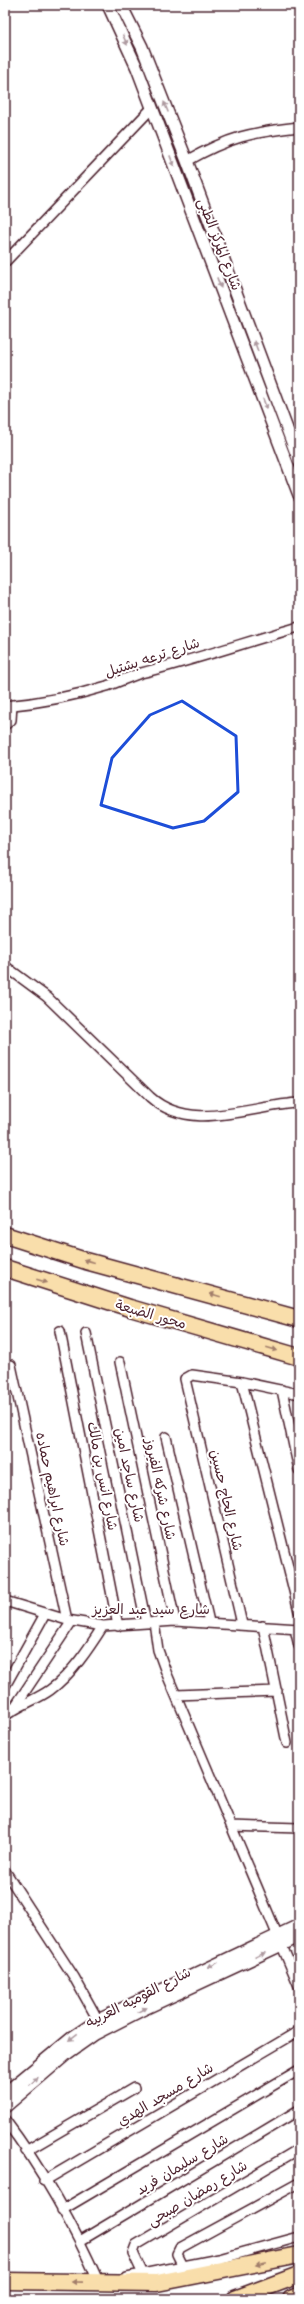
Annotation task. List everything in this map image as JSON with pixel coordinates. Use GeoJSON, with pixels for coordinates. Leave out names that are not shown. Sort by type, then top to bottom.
{"type":"FeatureCollection","features":[{"type":"Feature","properties":{"kind":"highway"},"geometry":{"type":"LineString","coordinates":[[5,1235],[86,1261],[299,1319]]}},
{"type":"Feature","properties":{"kind":"highway","name":"محور الضبعة"},"geometry":{"type":"LineString","coordinates":[[5,1268],[123,1306],[299,1356]]}},
{"type":"Feature","properties":{"kind":"highway"},"geometry":{"type":"LineString","coordinates":[[5,2281],[157,2283],[299,2255]]}},
{"type":"Feature","properties":{"kind":"highway"},"geometry":{"type":"LineString","coordinates":[[235,2299],[299,2275]]}},
{"type":"Feature","properties":{"kind":"highway"},"geometry":{"type":"LineString","coordinates":[[290,2299],[299,2296]]}},
{"type":"Feature","properties":{"kind":"street","name":"شارع المركز الطبى"},"geometry":{"type":"LineString","coordinates":[[108,5],[125,40],[152,108],[299,495]]}},
{"type":"Feature","properties":{"kind":"street","name":"شارع المركز الطبى"},"geometry":{"type":"LineString","coordinates":[[121,5],[142,47],[187,161],[299,461]]}},
{"type":"Feature","properties":{"kind":"street"},"geometry":{"type":"LineString","coordinates":[[5,262],[152,108]]}},
{"type":"Feature","properties":{"kind":"street"},"geometry":{"type":"LineString","coordinates":[[187,161],[217,144],[240,136],[299,128]]}},
{"type":"Feature","properties":{"kind":"street"},"geometry":{"type":"LineString","coordinates":[[191,210],[204,205]]}},
{"type":"Feature","properties":{"kind":"street","name":"شارع ترعه بشتيل"},"geometry":{"type":"LineString","coordinates":[[5,725],[11,720],[9,706],[64,698],[94,690],[133,676],[183,663],[220,650],[299,627]]}},
{"type":"Feature","properties":{"kind":"street"},"geometry":{"type":"LineString","coordinates":[[5,966],[47,997],[150,1098],[167,1109],[185,1115],[203,1116],[299,1103]]}},
{"type":"Feature","properties":{"kind":"street","name":"شارع انس بن مالك"},"geometry":{"type":"LineString","coordinates":[[60,1332],[118,1626]]}},
{"type":"Feature","properties":{"kind":"street","name":"شارع ساجد امين"},"geometry":{"type":"LineString","coordinates":[[86,1333],[150,1623],[158,1650],[281,1945],[294,1966],[299,1986]]}},
{"type":"Feature","properties":{"kind":"street","name":"شارع شركه الفيروز"},"geometry":{"type":"LineString","coordinates":[[120,1362],[175,1621]]}},
{"type":"Feature","properties":{"kind":"street","name":"شارع ابراهيم حماده"},"geometry":{"type":"LineString","coordinates":[[11,1365],[70,1620]]}},
{"type":"Feature","properties":{"kind":"street","name":"شارع الحاج حسين"},"geometry":{"type":"LineString","coordinates":[[242,1382],[192,1375],[188,1376],[185,1382],[242,1624]]}},
{"type":"Feature","properties":{"kind":"street"},"geometry":{"type":"LineString","coordinates":[[299,1394],[242,1382],[299,1611]]}},
{"type":"Feature","properties":{"kind":"street"},"geometry":{"type":"LineString","coordinates":[[282,1390],[299,1470]]}},
{"type":"Feature","properties":{"kind":"street"},"geometry":{"type":"LineString","coordinates":[[166,1437],[209,1622]]}},
{"type":"Feature","properties":{"kind":"street","name":"شارع سيد عبد العزيز"},"geometry":{"type":"LineString","coordinates":[[5,1601],[45,1614],[103,1626],[175,1621],[242,1624],[297,1629]]}},
{"type":"Feature","properties":{"kind":"street"},"geometry":{"type":"LineString","coordinates":[[5,1686],[45,1614]]}},
{"type":"Feature","properties":{"kind":"street"},"geometry":{"type":"LineString","coordinates":[[8,1713],[70,1620]]}},
{"type":"Feature","properties":{"kind":"street"},"geometry":{"type":"LineString","coordinates":[[8,1713],[51,1689],[62,1680],[103,1626]]}},
{"type":"Feature","properties":{"kind":"street"},"geometry":{"type":"LineString","coordinates":[[263,1626],[287,1743]]}},
{"type":"Feature","properties":{"kind":"street"},"geometry":{"type":"LineString","coordinates":[[297,1629],[299,1646]]}},
{"type":"Feature","properties":{"kind":"street"},"geometry":{"type":"LineString","coordinates":[[176,1695],[277,1691]]}},
{"type":"Feature","properties":{"kind":"street"},"geometry":{"type":"LineString","coordinates":[[5,1704],[8,1713]]}},
{"type":"Feature","properties":{"kind":"street"},"geometry":{"type":"LineString","coordinates":[[231,1826],[299,1828]]}},
{"type":"Feature","properties":{"kind":"street"},"geometry":{"type":"LineString","coordinates":[[5,1872],[74,1977],[98,2020]]}},
{"type":"Feature","properties":{"kind":"street","name":"شارع القوميه العربيه"},"geometry":{"type":"LineString","coordinates":[[5,2093],[74,2036],[98,2020],[299,1925]]}},
{"type":"Feature","properties":{"kind":"street","name":"شارع القوميه العربيه"},"geometry":{"type":"LineString","coordinates":[[5,2107],[68,2053],[95,2034],[140,2011],[299,1937]]}},
{"type":"Feature","properties":{"kind":"street","name":"شارع مسجد الهدي"},"geometry":{"type":"LineString","coordinates":[[44,2181],[299,2031]]}},
{"type":"Feature","properties":{"kind":"street"},"geometry":{"type":"LineString","coordinates":[[62,2210],[299,2070]]}},
{"type":"Feature","properties":{"kind":"street"},"geometry":{"type":"LineString","coordinates":[[26,2150],[134,2088]]}},
{"type":"Feature","properties":{"kind":"street","name":"شارع سليمان فريد"},"geometry":{"type":"LineString","coordinates":[[80,2242],[299,2110]]}},
{"type":"Feature","properties":{"kind":"street"},"geometry":{"type":"LineString","coordinates":[[5,2120],[26,2150],[62,2210],[80,2242],[98,2283],[183,2266],[299,2237]]}},
{"type":"Feature","properties":{"kind":"street","name":"شارع رمضان صبحى"},"geometry":{"type":"LineString","coordinates":[[143,2274],[133,2253],[136,2245],[299,2149]]}},
{"type":"Feature","properties":{"kind":"street"},"geometry":{"type":"LineString","coordinates":[[183,2266],[177,2254],[180,2248],[299,2183]]}},
{"type":"Feature","properties":{"kind":"highlighted area"},"geometry":{"type":"Polygon","coordinates":[[[182,701],[236,736],[238,792],[204,821],[173,828],[101,805],[112,758],[150,715],[182,701]]]}}]}
